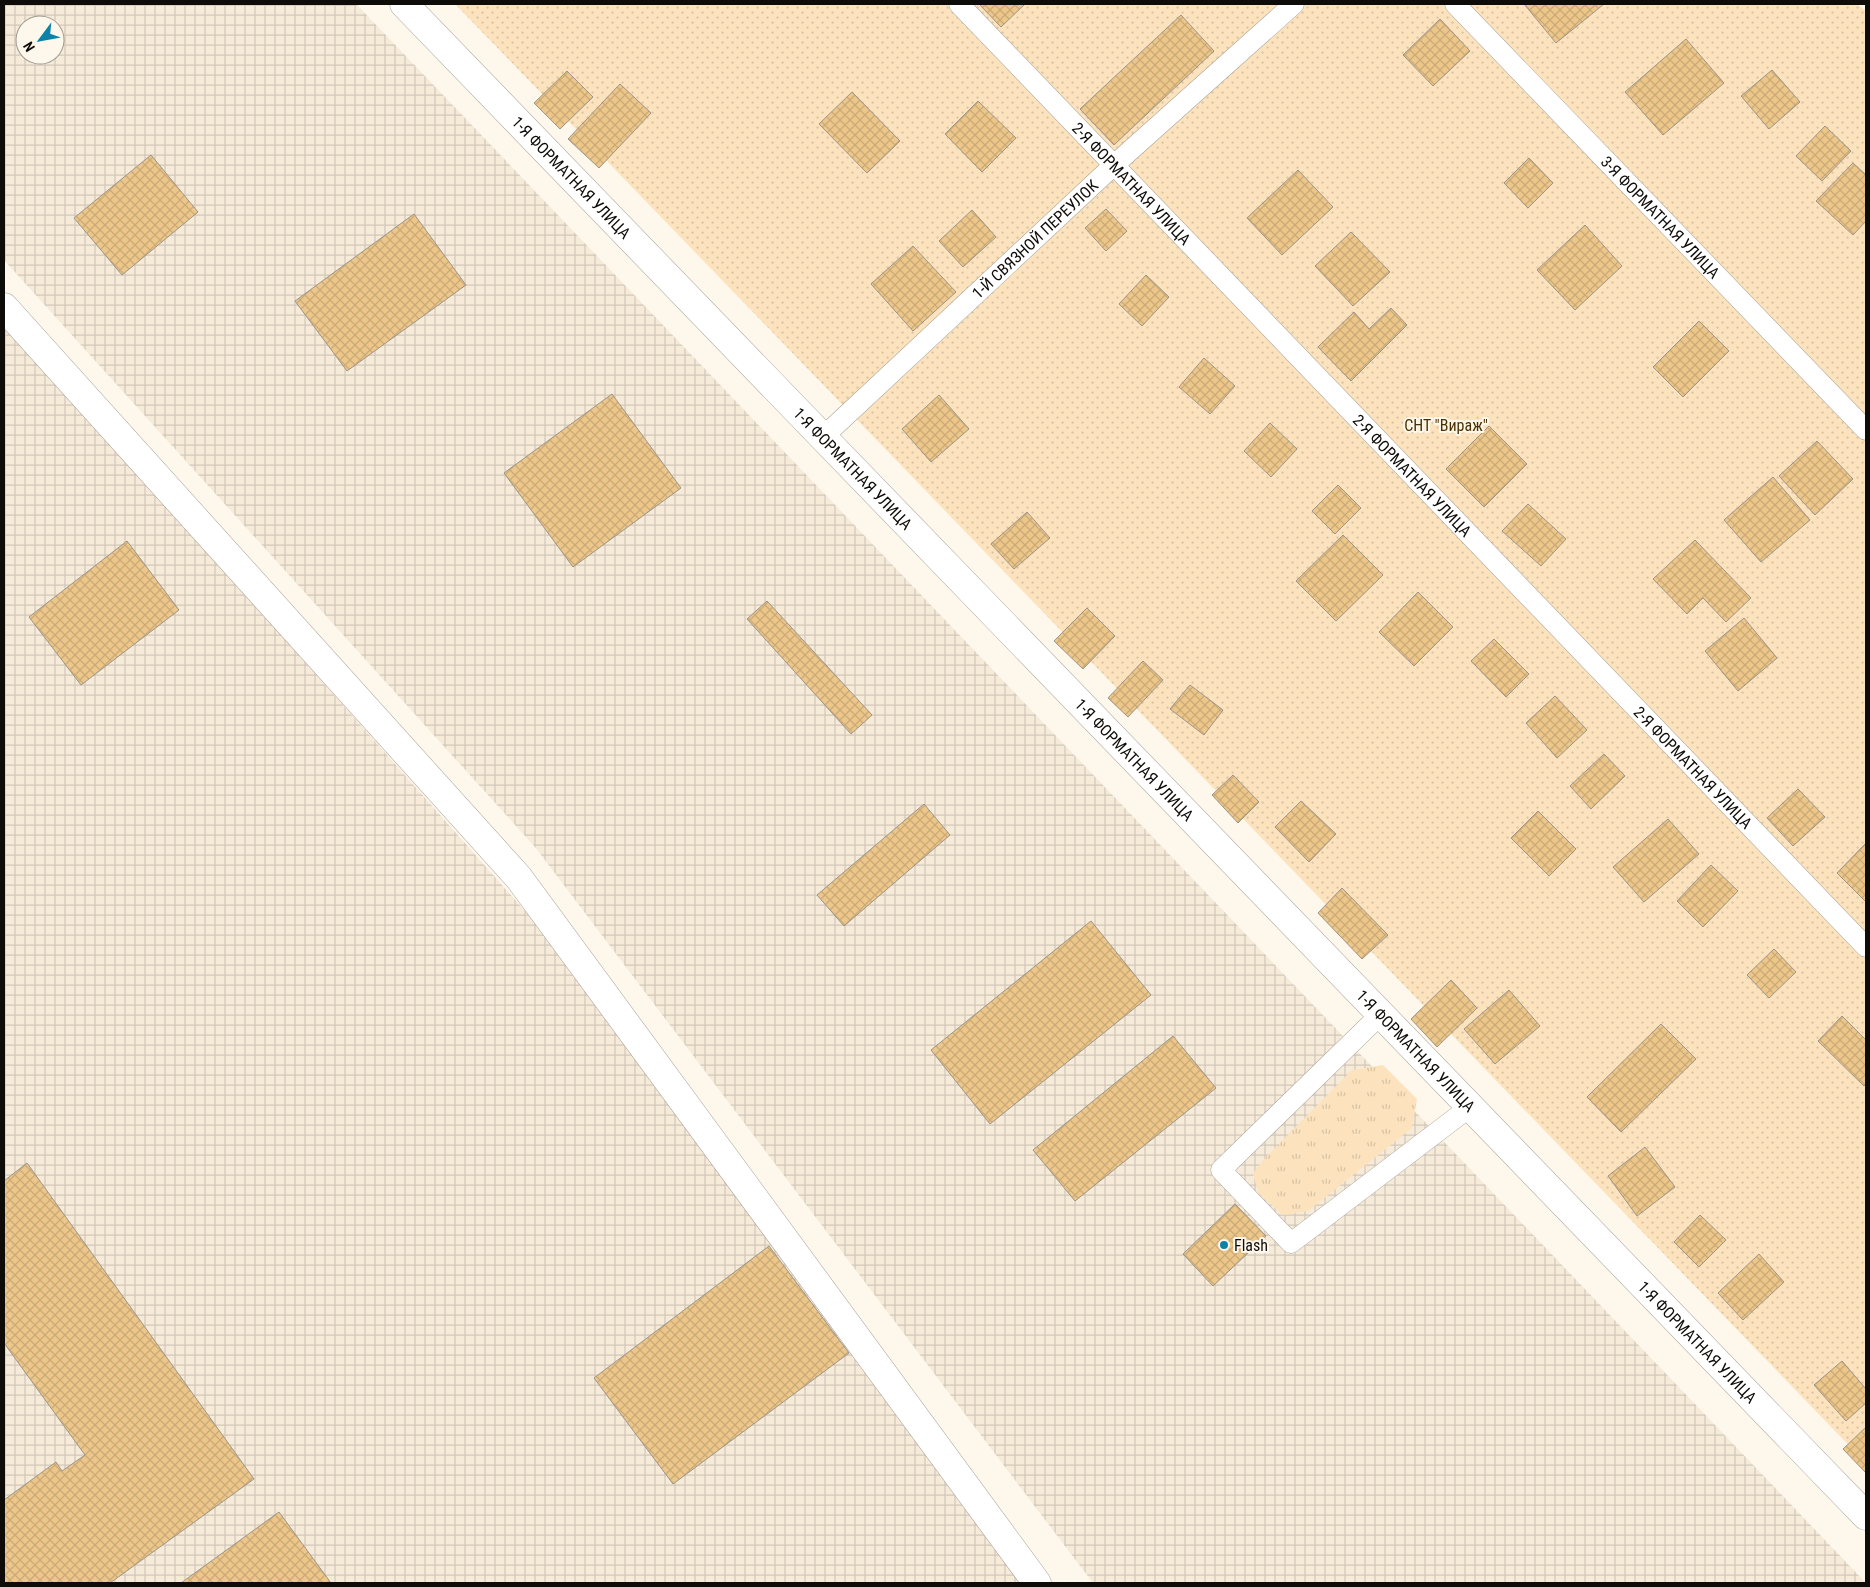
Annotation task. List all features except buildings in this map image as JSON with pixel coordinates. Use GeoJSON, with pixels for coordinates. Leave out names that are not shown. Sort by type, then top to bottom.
{"type":"FeatureCollection","features":[{"type":"Feature","properties":{"kind":"street","name":"1-Я ФОРМАТНАЯ УЛИЦА"},"geometry":{"type":"LineString","coordinates":[[404,4],[1866,1516]]}},
{"type":"Feature","properties":{"kind":"street"},"geometry":{"type":"LineString","coordinates":[[4,307],[519,878],[1037,1583]]}},
{"type":"Feature","properties":{"kind":"lane","name":"2-Я ФОРМАТНАЯ УЛИЦА"},"geometry":{"type":"LineString","coordinates":[[959,4],[1866,947]]}},
{"type":"Feature","properties":{"kind":"lane","name":"1-Й СВЯЗНОЙ ПЕРЕУЛОК"},"geometry":{"type":"LineString","coordinates":[[823,437],[1114,165],[1294,4]]}},
{"type":"Feature","properties":{"kind":"lane","name":"3-Я ФОРМАТНАЯ УЛИЦА"},"geometry":{"type":"LineString","coordinates":[[1455,4],[1866,430]]}},
{"type":"Feature","properties":{"kind":"lane"},"geometry":{"type":"LineString","coordinates":[[1381,1014],[1221,1170],[1291,1243],[1470,1107]]}},
{"type":"Feature","properties":{"kind":"shaded area"},"geometry":{"type":"Polygon","coordinates":[[[4,4],[356,4],[1866,1583],[1093,1583],[535,847],[4,260],[4,4]]]}},
{"type":"Feature","properties":{"kind":"shaded area"},"geometry":{"type":"Polygon","coordinates":[[[4,322],[533,920],[1029,1583],[4,1583],[4,322]]]}},
{"type":"Feature","properties":{"kind":"green space","name":"СНТ \"Вираж\""},"geometry":{"type":"Polygon","coordinates":[[[455,4],[1857,4],[1866,11],[1866,1463],[455,4]]]}},
{"type":"Feature","properties":{"kind":"green space"},"geometry":{"type":"Polygon","coordinates":[[[1383,1065],[1417,1099],[1412,1128],[1308,1211],[1283,1215],[1259,1194],[1253,1174],[1263,1160],[1352,1070],[1383,1065]]]}},
{"type":"Feature","properties":{"kind":"place","name":"Flash"},"geometry":{"type":"Point","coordinates":[1224,1245]}}]}
